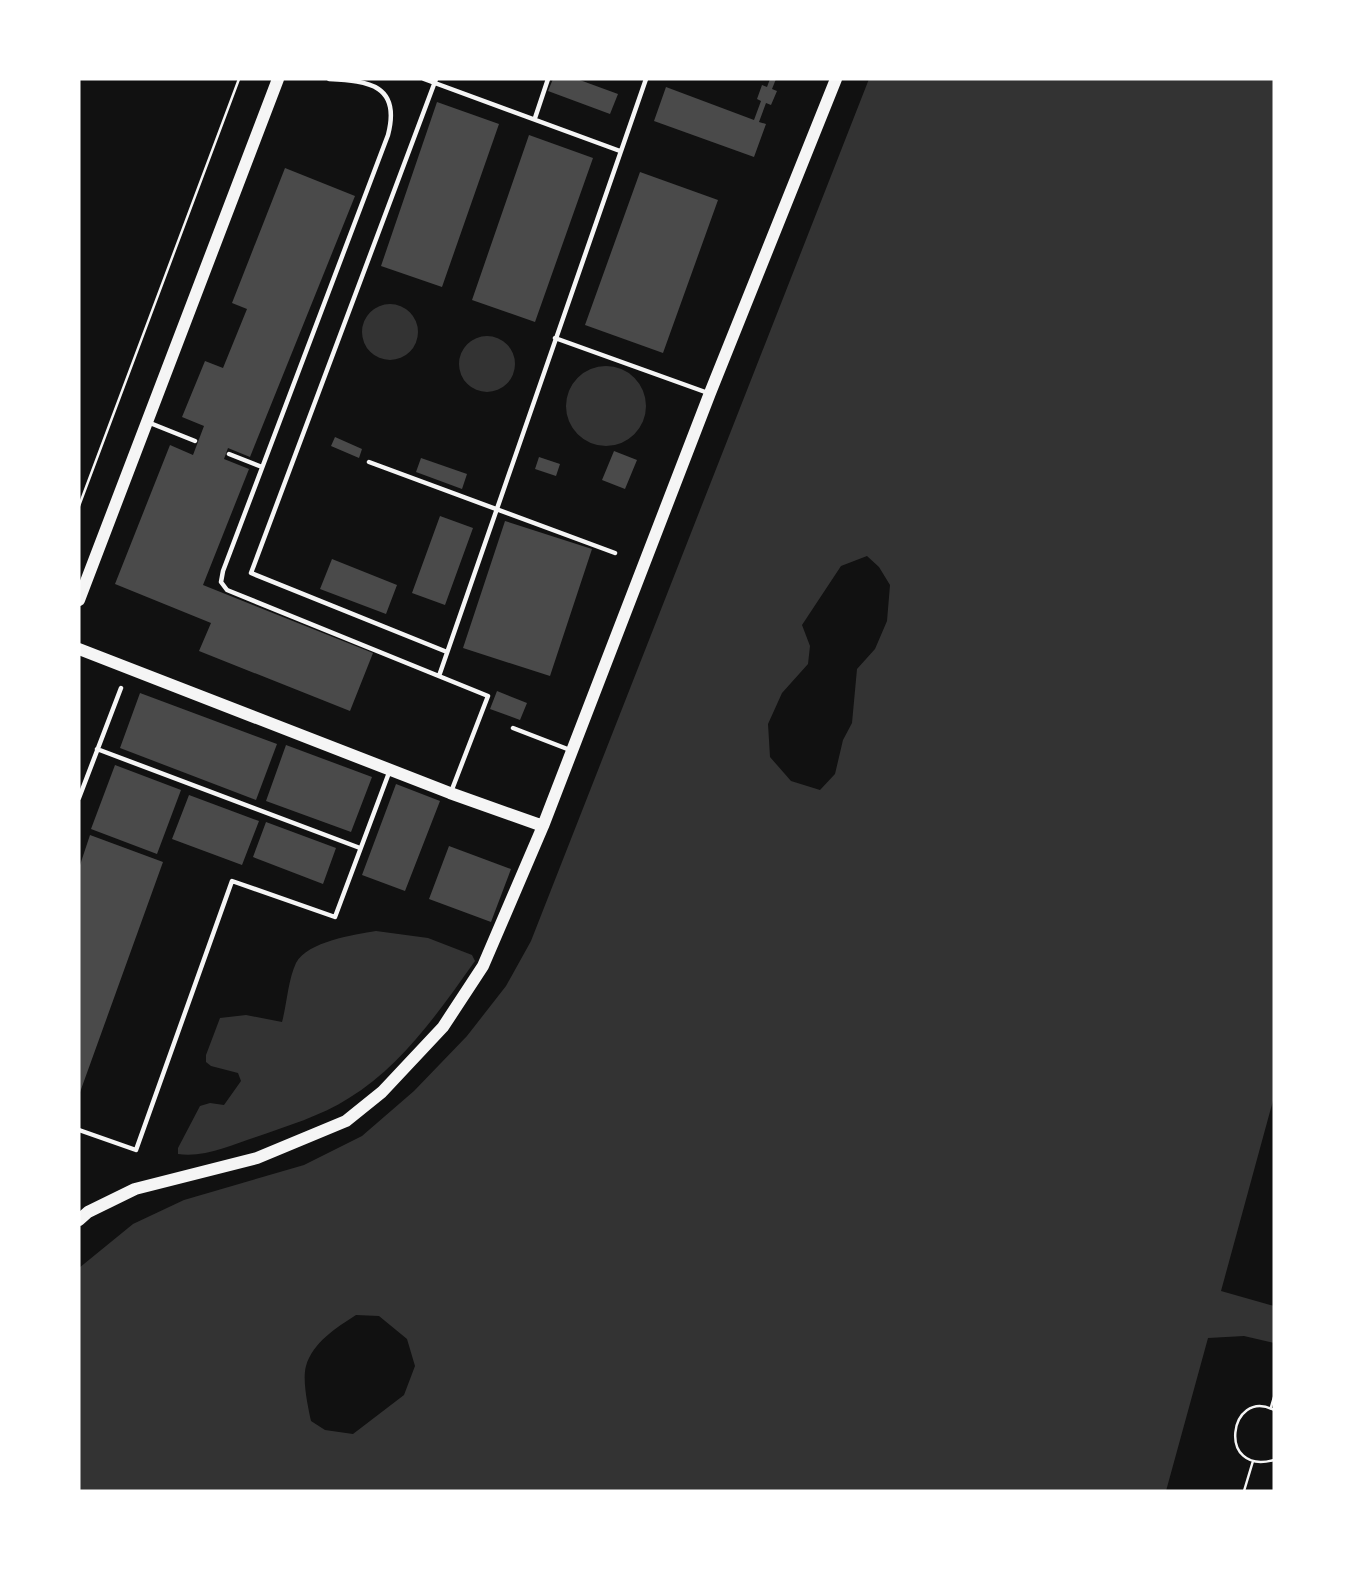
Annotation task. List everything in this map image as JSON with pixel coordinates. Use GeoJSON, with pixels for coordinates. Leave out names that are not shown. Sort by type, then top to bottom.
{"type":"FeatureCollection","features":[{"type":"Feature","properties":{"kind":"street"},"geometry":{"type":"LineString","coordinates":[[79,600],[278,79]]}},
{"type":"Feature","properties":{"kind":"street"},"geometry":{"type":"LineString","coordinates":[[79,1220],[88,1212],[135,1189],[257,1158],[346,1121],[382,1092],[443,1027],[483,965],[543,826],[710,393],[836,79]]}},
{"type":"Feature","properties":{"kind":"street"},"geometry":{"type":"LineString","coordinates":[[79,649],[450,793],[543,826]]}},
{"type":"Feature","properties":{"kind":"lane"},"geometry":{"type":"LineString","coordinates":[[329,79],[361,81],[372,85],[390,102],[394,115],[221,582],[227,590],[488,696],[450,793]]}},
{"type":"Feature","properties":{"kind":"lane"},"geometry":{"type":"LineString","coordinates":[[424,79],[620,151]]}},
{"type":"Feature","properties":{"kind":"lane"},"geometry":{"type":"LineString","coordinates":[[535,118],[548,79]]}},
{"type":"Feature","properties":{"kind":"lane"},"geometry":{"type":"LineString","coordinates":[[439,677],[646,79]]}},
{"type":"Feature","properties":{"kind":"lane"},"geometry":{"type":"LineString","coordinates":[[435,81],[251,573],[447,652]]}},
{"type":"Feature","properties":{"kind":"lane"},"geometry":{"type":"LineString","coordinates":[[555,338],[710,393]]}},
{"type":"Feature","properties":{"kind":"lane"},"geometry":{"type":"LineString","coordinates":[[146,422],[195,441]]}},
{"type":"Feature","properties":{"kind":"lane"},"geometry":{"type":"LineString","coordinates":[[229,454],[262,467]]}},
{"type":"Feature","properties":{"kind":"lane"},"geometry":{"type":"LineString","coordinates":[[369,462],[615,553]]}},
{"type":"Feature","properties":{"kind":"lane"},"geometry":{"type":"LineString","coordinates":[[79,798],[121,688]]}},
{"type":"Feature","properties":{"kind":"lane"},"geometry":{"type":"LineString","coordinates":[[513,728],[572,751]]}},
{"type":"Feature","properties":{"kind":"lane"},"geometry":{"type":"LineString","coordinates":[[97,749],[360,848]]}},
{"type":"Feature","properties":{"kind":"lane"},"geometry":{"type":"LineString","coordinates":[[79,1129],[136,1150],[232,881],[335,917],[390,769]]}},
{"type":"Feature","properties":{"kind":"path"},"geometry":{"type":"LineString","coordinates":[[79,506],[239,79]]}},
{"type":"Feature","properties":{"kind":"path"},"geometry":{"type":"LineString","coordinates":[[1274,1397],[1272,1409],[1255,1407],[1239,1417],[1235,1426],[1236,1445],[1241,1453],[1253,1461],[1274,1460]]}},
{"type":"Feature","properties":{"kind":"path"},"geometry":{"type":"LineString","coordinates":[[1244,1491],[1253,1461]]}},
{"type":"Feature","properties":{"kind":"shaded area"},"geometry":{"type":"Polygon","coordinates":[[[869,79],[1274,79],[1274,1097],[1221,1291],[1274,1306],[1274,1343],[1244,1336],[1208,1338],[1166,1491],[79,1491],[79,1268],[133,1224],[184,1200],[304,1165],[362,1136],[414,1091],[467,1036],[506,986],[531,941],[869,79]],[[867,556],[841,566],[802,625],[810,646],[808,664],[782,693],[768,724],[770,757],[791,781],[820,790],[835,774],[843,740],[852,723],[857,669],[875,649],[887,621],[890,585],[879,567],[867,556]],[[356,1315],[320,1343],[309,1357],[306,1366],[305,1386],[311,1421],[325,1430],[353,1434],[404,1395],[415,1366],[407,1339],[379,1316],[356,1315]]]}},
{"type":"Feature","properties":{"kind":"shaded area"},"geometry":{"type":"Polygon","coordinates":[[[390,304],[410,312],[418,332],[410,352],[390,360],[370,352],[362,332],[370,312],[390,304]]]}},
{"type":"Feature","properties":{"kind":"shaded area"},"geometry":{"type":"Polygon","coordinates":[[[487,336],[507,344],[515,364],[507,384],[487,392],[467,384],[459,364],[467,344],[487,336]]]}},
{"type":"Feature","properties":{"kind":"shaded area"},"geometry":{"type":"Polygon","coordinates":[[[598,366],[614,366],[635,377],[646,398],[646,414],[635,435],[614,446],[598,446],[584,440],[572,428],[566,414],[566,398],[572,384],[584,372],[598,366]]]}},
{"type":"Feature","properties":{"kind":"shaded area"},"geometry":{"type":"Polygon","coordinates":[[[376,931],[428,938],[472,955],[475,961],[403,1054],[349,1098],[304,1120],[227,1147],[198,1154],[178,1154],[178,1148],[200,1106],[210,1103],[224,1105],[241,1081],[238,1073],[211,1066],[206,1062],[206,1055],[220,1018],[246,1015],[282,1022],[291,977],[302,955],[332,940],[376,931]]]}},
{"type":"Feature","properties":{"kind":"building"},"geometry":{"type":"Polygon","coordinates":[[[553,79],[577,79],[618,94],[610,114],[548,91],[553,79]]]}},
{"type":"Feature","properties":{"kind":"building"},"geometry":{"type":"Polygon","coordinates":[[[770,79],[776,79],[772,89],[777,91],[771,105],[766,103],[759,122],[766,124],[754,157],[654,121],[666,87],[754,120],[761,101],[757,99],[762,85],[767,87],[770,79]]]}},
{"type":"Feature","properties":{"kind":"building"},"geometry":{"type":"Polygon","coordinates":[[[437,102],[499,124],[442,287],[381,266],[437,102]]]}},
{"type":"Feature","properties":{"kind":"building"},"geometry":{"type":"Polygon","coordinates":[[[529,135],[593,158],[535,322],[472,300],[529,135]]]}},
{"type":"Feature","properties":{"kind":"building"},"geometry":{"type":"Polygon","coordinates":[[[285,168],[355,196],[250,457],[228,448],[224,459],[249,469],[203,585],[373,653],[350,711],[199,651],[211,623],[115,584],[170,445],[193,455],[204,426],[182,417],[205,361],[223,368],[247,309],[232,303],[285,168]]]}},
{"type":"Feature","properties":{"kind":"building"},"geometry":{"type":"Polygon","coordinates":[[[640,172],[718,200],[663,353],[585,325],[640,172]]]}},
{"type":"Feature","properties":{"kind":"building"},"geometry":{"type":"Polygon","coordinates":[[[335,437],[362,449],[359,458],[331,446],[335,437]]]}},
{"type":"Feature","properties":{"kind":"building"},"geometry":{"type":"Polygon","coordinates":[[[614,451],[637,460],[625,489],[602,480],[614,451]]]}},
{"type":"Feature","properties":{"kind":"building"},"geometry":{"type":"Polygon","coordinates":[[[539,457],[560,464],[556,476],[535,469],[539,457]]]}},
{"type":"Feature","properties":{"kind":"building"},"geometry":{"type":"Polygon","coordinates":[[[421,458],[467,474],[462,489],[416,472],[421,458]]]}},
{"type":"Feature","properties":{"kind":"building"},"geometry":{"type":"Polygon","coordinates":[[[440,516],[473,528],[445,605],[412,593],[440,516]]]}},
{"type":"Feature","properties":{"kind":"building"},"geometry":{"type":"Polygon","coordinates":[[[505,521],[592,549],[550,676],[463,648],[505,521]]]}},
{"type":"Feature","properties":{"kind":"building"},"geometry":{"type":"Polygon","coordinates":[[[332,559],[397,585],[386,614],[320,589],[332,559]]]}},
{"type":"Feature","properties":{"kind":"building"},"geometry":{"type":"Polygon","coordinates":[[[497,691],[527,703],[520,720],[490,709],[497,691]]]}},
{"type":"Feature","properties":{"kind":"building"},"geometry":{"type":"Polygon","coordinates":[[[140,693],[277,744],[256,800],[120,748],[140,693]]]}},
{"type":"Feature","properties":{"kind":"building"},"geometry":{"type":"Polygon","coordinates":[[[286,745],[372,777],[351,832],[266,801],[286,745]]]}},
{"type":"Feature","properties":{"kind":"building"},"geometry":{"type":"Polygon","coordinates":[[[115,765],[181,790],[157,854],[91,829],[115,765]]]}},
{"type":"Feature","properties":{"kind":"building"},"geometry":{"type":"Polygon","coordinates":[[[396,784],[440,801],[405,891],[362,875],[396,784]]]}},
{"type":"Feature","properties":{"kind":"building"},"geometry":{"type":"Polygon","coordinates":[[[189,795],[259,821],[242,865],[172,839],[189,795]]]}},
{"type":"Feature","properties":{"kind":"building"},"geometry":{"type":"Polygon","coordinates":[[[266,822],[336,848],[323,884],[253,857],[266,822]]]}},
{"type":"Feature","properties":{"kind":"building"},"geometry":{"type":"Polygon","coordinates":[[[90,835],[163,862],[79,1095],[79,868],[90,835]]]}},
{"type":"Feature","properties":{"kind":"building"},"geometry":{"type":"Polygon","coordinates":[[[449,846],[511,869],[491,922],[429,899],[449,846]]]}}]}
